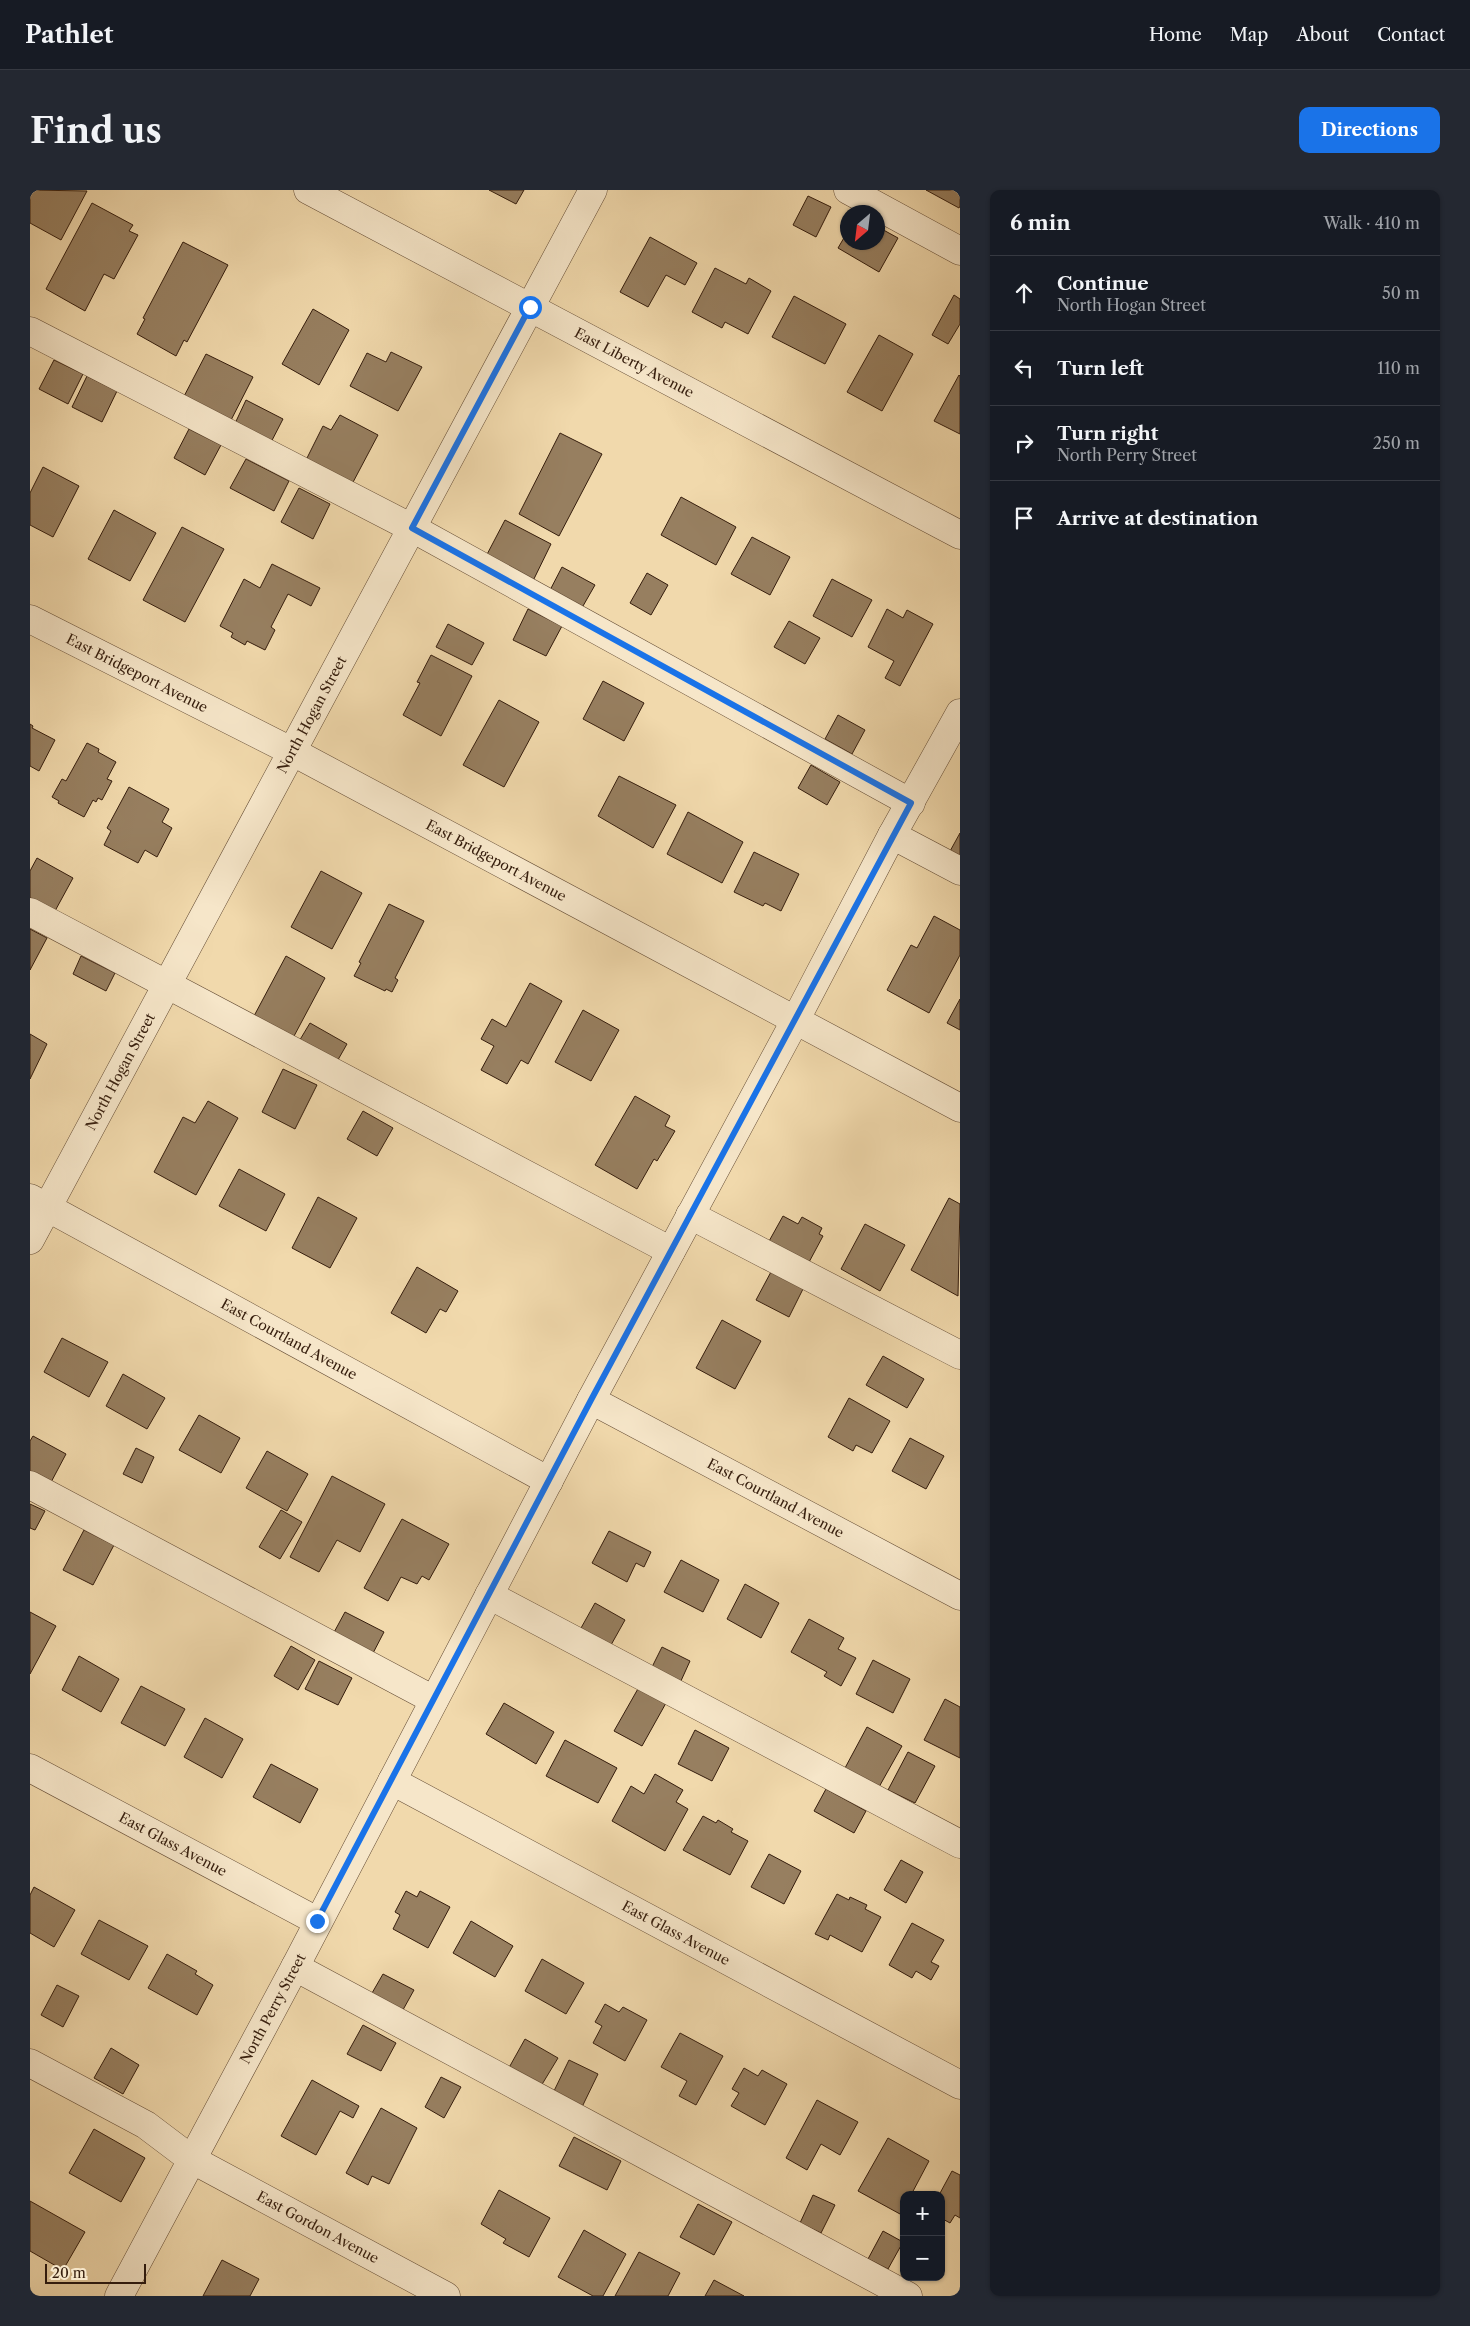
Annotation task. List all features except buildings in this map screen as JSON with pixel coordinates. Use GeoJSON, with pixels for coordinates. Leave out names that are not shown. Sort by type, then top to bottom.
{"type":"FeatureCollection","features":[{"type":"Feature","properties":{"kind":"street","name":"East Liberty Avenue"},"geometry":{"type":"LineString","coordinates":[[308,190],[960,535]]}},
{"type":"Feature","properties":{"kind":"street","name":"North Hogan Street"},"geometry":{"type":"LineString","coordinates":[[30,1240],[39,1202],[168,985],[593,190]]}},
{"type":"Feature","properties":{"kind":"street"},"geometry":{"type":"LineString","coordinates":[[848,190],[960,251]]}},
{"type":"Feature","properties":{"kind":"street"},"geometry":{"type":"LineString","coordinates":[[30,331],[412,528],[911,803]]}},
{"type":"Feature","properties":{"kind":"street","name":"East Bridgeport Avenue"},"geometry":{"type":"LineString","coordinates":[[30,618],[293,752],[960,1108]]}},
{"type":"Feature","properties":{"kind":"street","name":"North Perry Street"},"geometry":{"type":"LineString","coordinates":[[119,2296],[295,1967],[317,1921],[591,1400],[795,1021],[892,835],[960,713]]}},
{"type":"Feature","properties":{"kind":"street"},"geometry":{"type":"LineString","coordinates":[[892,835],[960,871]]}},
{"type":"Feature","properties":{"kind":"street"},"geometry":{"type":"LineString","coordinates":[[30,912],[671,1251]]}},
{"type":"Feature","properties":{"kind":"street","name":"East Courtland Avenue"},"geometry":{"type":"LineString","coordinates":[[39,1202],[549,1482]]}},
{"type":"Feature","properties":{"kind":"street"},"geometry":{"type":"LineString","coordinates":[[690,1215],[960,1356]]}},
{"type":"Feature","properties":{"kind":"street","name":"East Courtland Avenue"},"geometry":{"type":"LineString","coordinates":[[591,1400],[960,1596]]}},
{"type":"Feature","properties":{"kind":"street"},"geometry":{"type":"LineString","coordinates":[[30,1485],[434,1700]]}},
{"type":"Feature","properties":{"kind":"street"},"geometry":{"type":"LineString","coordinates":[[489,1595],[960,1844]]}},
{"type":"Feature","properties":{"kind":"street","name":"East Glass Avenue"},"geometry":{"type":"LineString","coordinates":[[30,1768],[317,1921]]}},
{"type":"Feature","properties":{"kind":"street","name":"East Glass Avenue"},"geometry":{"type":"LineString","coordinates":[[392,1781],[960,2084]]}},
{"type":"Feature","properties":{"kind":"street"},"geometry":{"type":"LineString","coordinates":[[295,1967],[908,2296]]}},
{"type":"Feature","properties":{"kind":"street","name":"East Gordon Avenue"},"geometry":{"type":"LineString","coordinates":[[30,2062],[146,2125],[191,2159],[446,2296]]}},
{"type":"Feature","properties":{"kind":"route"},"geometry":{"type":"LineString","coordinates":[[317,1921],[591,1400],[795,1021],[892,835],[911,803],[412,528],[530,307]]}}]}
